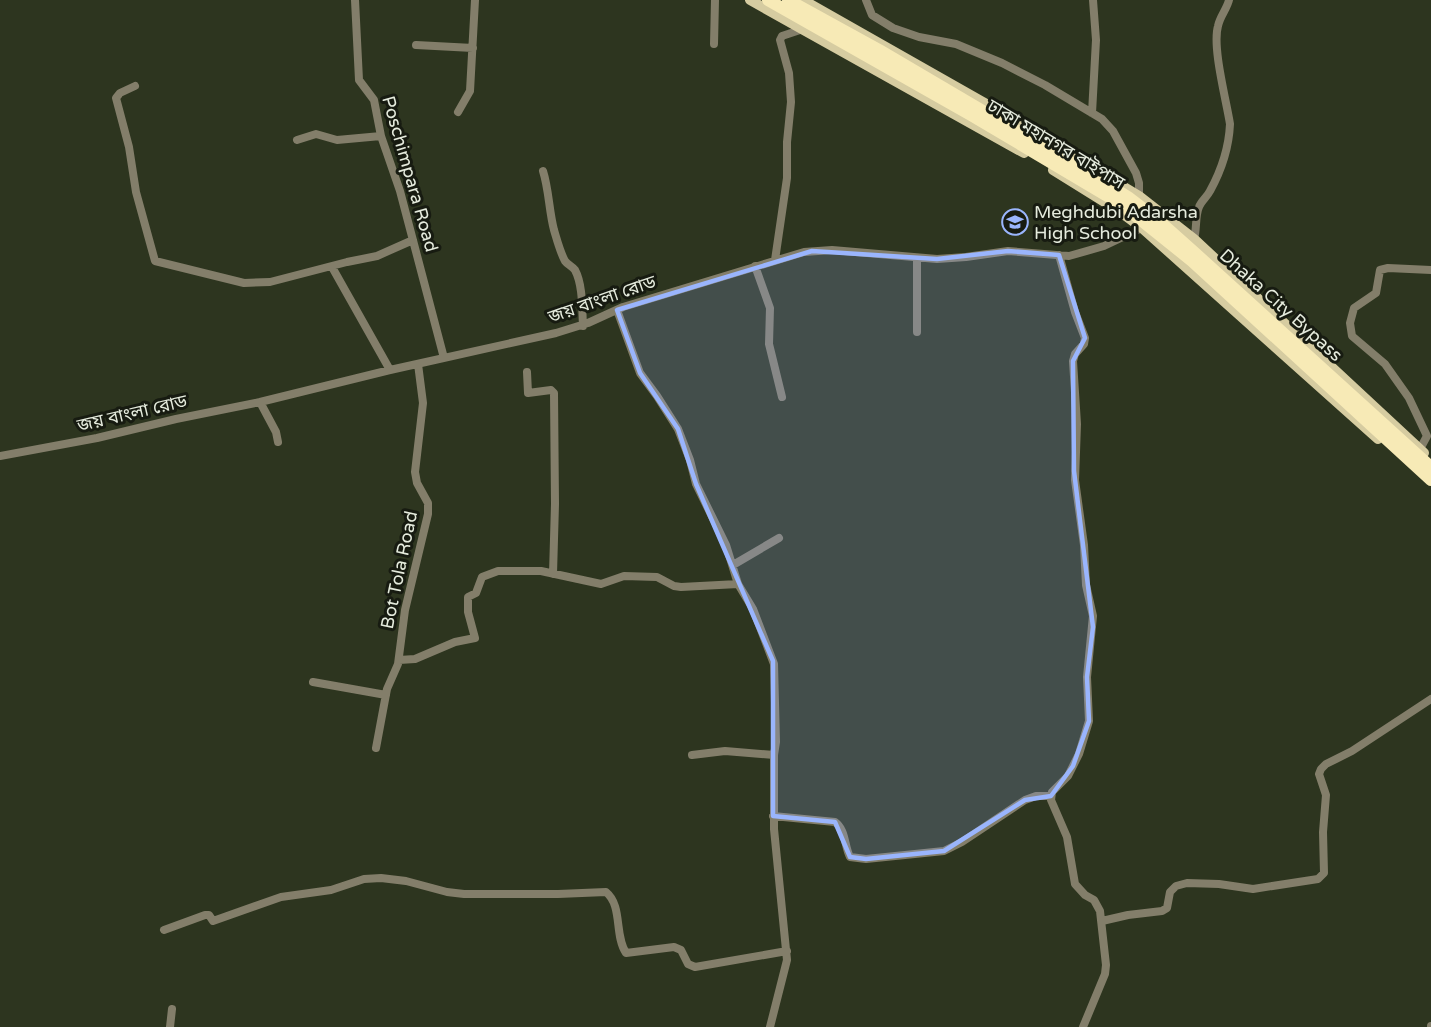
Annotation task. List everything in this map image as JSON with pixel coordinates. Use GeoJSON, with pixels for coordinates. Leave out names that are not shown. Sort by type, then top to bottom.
{"type":"FeatureCollection","features":[{"type":"Feature","properties":{"kind":"highway","name":"ঢাকা মহানগর বাইপাস"},"geometry":{"type":"LineString","coordinates":[[768,0],[972,115],[1121,204],[1192,261],[1431,480]]}},
{"type":"Feature","properties":{"kind":"highway","name":"Dhaka City Bypass"},"geometry":{"type":"LineString","coordinates":[[788,0],[918,73],[1128,197],[1188,246],[1431,467]]}},
{"type":"Feature","properties":{"kind":"main road"},"geometry":{"type":"LineString","coordinates":[[750,0],[1035,160],[1119,211],[1142,228],[1431,488]]}},
{"type":"Feature","properties":{"kind":"main road"},"geometry":{"type":"LineString","coordinates":[[803,0],[992,107],[1138,196],[1194,239],[1431,459]]}},
{"type":"Feature","properties":{"kind":"street","name":"Poschimpara Road"},"geometry":{"type":"LineString","coordinates":[[355,0],[359,80],[374,100],[381,136],[400,190],[444,358]]}},
{"type":"Feature","properties":{"kind":"street"},"geometry":{"type":"LineString","coordinates":[[458,112],[470,91],[475,0]]}},
{"type":"Feature","properties":{"kind":"street"},"geometry":{"type":"LineString","coordinates":[[714,44],[715,0]]}},
{"type":"Feature","properties":{"kind":"street"},"geometry":{"type":"LineString","coordinates":[[866,0],[872,15],[893,28],[920,37],[952,43],[1023,73],[1102,119],[1113,131],[1138,178],[1138,196]]}},
{"type":"Feature","properties":{"kind":"street"},"geometry":{"type":"LineString","coordinates":[[1092,113],[1096,40],[1093,0]]}},
{"type":"Feature","properties":{"kind":"street"},"geometry":{"type":"LineString","coordinates":[[1194,239],[1199,207],[1209,193],[1228,141],[1230,124],[1216,34],[1230,0]]}},
{"type":"Feature","properties":{"kind":"street"},"geometry":{"type":"LineString","coordinates":[[775,260],[787,178],[787,142],[791,102],[789,73],[780,40],[782,36],[803,29]]}},
{"type":"Feature","properties":{"kind":"street"},"geometry":{"type":"LineString","coordinates":[[416,45],[472,48]]}},
{"type":"Feature","properties":{"kind":"street"},"geometry":{"type":"LineString","coordinates":[[135,86],[120,93],[116,98],[129,147],[136,192],[155,261],[244,283],[270,282],[383,254],[413,240]]}},
{"type":"Feature","properties":{"kind":"street"},"geometry":{"type":"LineString","coordinates":[[297,140],[316,134],[337,140],[381,136]]}},
{"type":"Feature","properties":{"kind":"street"},"geometry":{"type":"LineString","coordinates":[[543,171],[560,248],[566,263],[576,272],[583,326]]}},
{"type":"Feature","properties":{"kind":"street","name":"জয় বাংলা রোড"},"geometry":{"type":"LineString","coordinates":[[0,456],[97,438],[260,402],[583,326],[617,310],[795,254],[824,250],[917,258],[955,258],[1008,251],[1069,256],[1085,253],[1142,228]]}},
{"type":"Feature","properties":{"kind":"street"},"geometry":{"type":"LineString","coordinates":[[1059,255],[1085,338],[1084,344],[1073,361],[1077,424],[1074,471],[1093,627],[1086,677],[1089,721],[1068,777],[1052,792],[1051,796],[1067,837],[1075,884],[1085,895],[1095,900],[1100,911],[1106,965],[1105,974],[1083,1027]]}},
{"type":"Feature","properties":{"kind":"street"},"geometry":{"type":"LineString","coordinates":[[917,258],[917,332]]}},
{"type":"Feature","properties":{"kind":"street"},"geometry":{"type":"LineString","coordinates":[[755,266],[770,308],[769,344],[782,397]]}},
{"type":"Feature","properties":{"kind":"street"},"geometry":{"type":"LineString","coordinates":[[332,267],[390,370]]}},
{"type":"Feature","properties":{"kind":"street"},"geometry":{"type":"LineString","coordinates":[[1420,449],[1429,435],[1409,398],[1385,364],[1352,336],[1350,323],[1354,308],[1376,293],[1380,270],[1388,268],[1431,270]]}},
{"type":"Feature","properties":{"kind":"street"},"geometry":{"type":"LineString","coordinates":[[617,310],[640,373],[678,429],[698,490],[726,545],[738,584],[757,618],[774,664],[776,742],[773,816],[787,960],[770,1027]]}},
{"type":"Feature","properties":{"kind":"street","name":"Bot Tola Road"},"geometry":{"type":"LineString","coordinates":[[376,747],[386,695],[399,660],[405,610],[429,507],[417,483],[415,472],[423,403],[418,364]]}},
{"type":"Feature","properties":{"kind":"street"},"geometry":{"type":"LineString","coordinates":[[527,372],[528,393],[551,390],[554,393],[553,574]]}},
{"type":"Feature","properties":{"kind":"street"},"geometry":{"type":"LineString","coordinates":[[260,402],[276,432],[278,442]]}},
{"type":"Feature","properties":{"kind":"street"},"geometry":{"type":"LineString","coordinates":[[733,565],[779,538]]}},
{"type":"Feature","properties":{"kind":"street"},"geometry":{"type":"LineString","coordinates":[[399,660],[415,659],[455,642],[475,638],[467,599],[476,593],[480,580],[485,575],[498,571],[541,571],[601,584],[629,575],[657,577],[668,584],[681,587],[738,584]]}},
{"type":"Feature","properties":{"kind":"street"},"geometry":{"type":"LineString","coordinates":[[313,682],[386,695]]}},
{"type":"Feature","properties":{"kind":"street"},"geometry":{"type":"LineString","coordinates":[[1102,921],[1162,911],[1167,908],[1170,892],[1176,886],[1187,883],[1219,884],[1253,889],[1318,879],[1324,873],[1323,832],[1326,795],[1319,774],[1321,769],[1431,699]]}},
{"type":"Feature","properties":{"kind":"street"},"geometry":{"type":"LineString","coordinates":[[692,755],[725,751],[774,755]]}},
{"type":"Feature","properties":{"kind":"street"},"geometry":{"type":"LineString","coordinates":[[773,816],[835,822],[843,831],[850,857],[866,859],[944,850],[962,842],[1025,800],[1036,796],[1051,796]]}},
{"type":"Feature","properties":{"kind":"street"},"geometry":{"type":"LineString","coordinates":[[164,930],[205,915],[209,915],[213,921],[281,897],[331,890],[364,879],[381,878],[464,894],[606,892],[613,898],[620,939],[626,953],[674,947],[681,950],[688,964],[695,967],[787,951]]}},
{"type":"Feature","properties":{"kind":"street"},"geometry":{"type":"LineString","coordinates":[[170,1027],[172,1009]]}},
{"type":"Feature","properties":{"kind":"highlighted area"},"geometry":{"type":"Polygon","coordinates":[[[812,251],[937,259],[1008,251],[1059,255],[1085,338],[1073,361],[1074,471],[1093,627],[1087,677],[1089,721],[1073,766],[1051,796],[1025,800],[944,851],[866,859],[850,857],[835,822],[773,816],[773,661],[696,484],[678,429],[640,373],[617,310],[812,251]]]}},
{"type":"Feature","properties":{"kind":"place","name":"Meghdubi Adarsha High School"},"geometry":{"type":"Point","coordinates":[1015,222]}}]}
